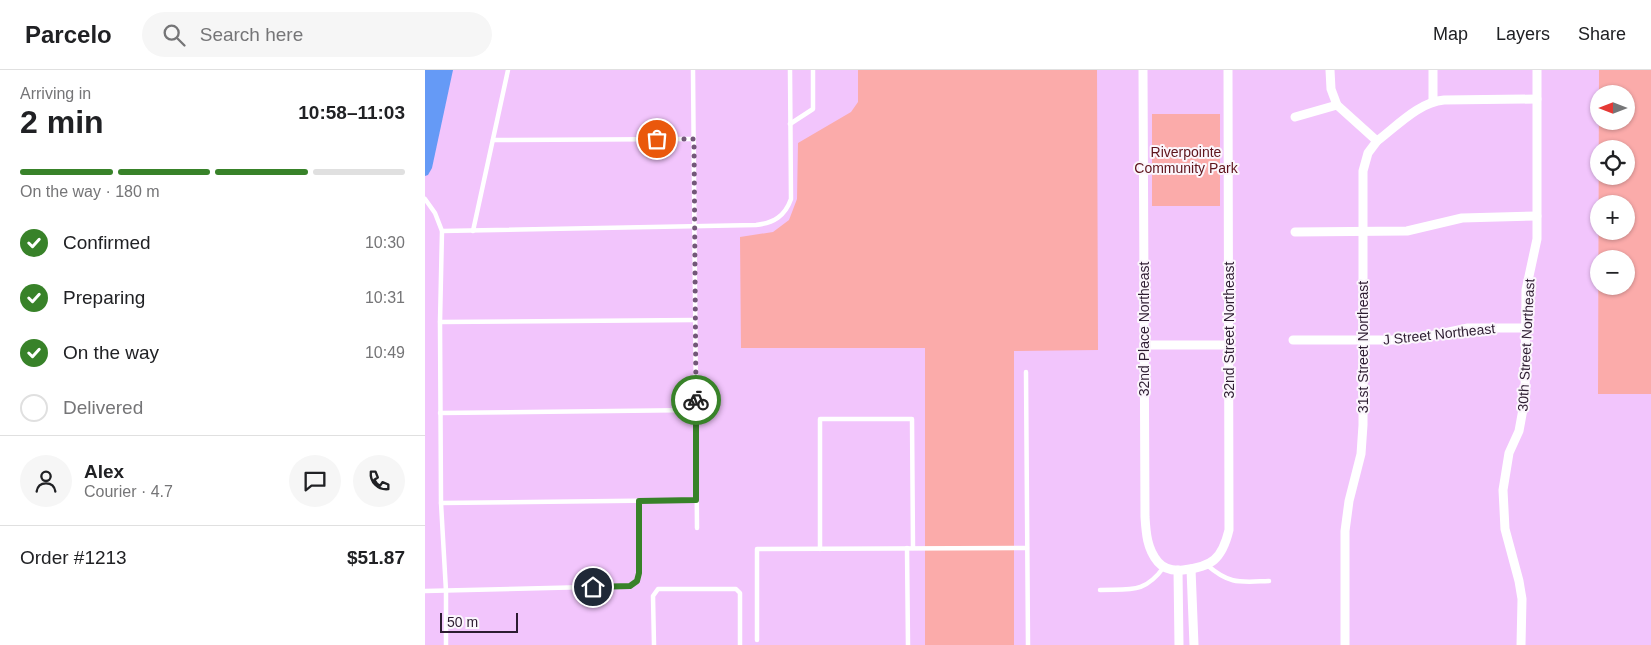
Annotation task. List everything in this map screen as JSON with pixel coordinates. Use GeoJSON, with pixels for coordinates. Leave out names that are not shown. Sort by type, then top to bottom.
{"type":"FeatureCollection","features":[{"type":"Feature","properties":{"kind":"street","name":"32nd Place Northeast"},"geometry":{"type":"LineString","coordinates":[[1143,70],[1146,533],[1153,554],[1164,567]]}},
{"type":"Feature","properties":{"kind":"street","name":"32nd Street Northeast"},"geometry":{"type":"LineString","coordinates":[[1207,565],[1218,556],[1229,530],[1228,70]]}},
{"type":"Feature","properties":{"kind":"street"},"geometry":{"type":"LineString","coordinates":[[1330,70],[1331,89],[1337,105],[1377,141],[1433,101],[1537,99]]}},
{"type":"Feature","properties":{"kind":"street"},"geometry":{"type":"LineString","coordinates":[[1433,70],[1433,101]]}},
{"type":"Feature","properties":{"kind":"street","name":"30th Street Northeast"},"geometry":{"type":"LineString","coordinates":[[1521,645],[1522,599],[1505,529],[1503,490],[1509,453],[1519,431],[1524,408],[1526,290],[1537,239],[1537,70]]}},
{"type":"Feature","properties":{"kind":"street"},"geometry":{"type":"LineString","coordinates":[[1295,117],[1337,105]]}},
{"type":"Feature","properties":{"kind":"street","name":"31st Street Northeast"},"geometry":{"type":"LineString","coordinates":[[1345,645],[1344,546],[1347,515],[1362,442],[1364,405],[1363,167],[1368,152],[1377,141]]}},
{"type":"Feature","properties":{"kind":"street"},"geometry":{"type":"LineString","coordinates":[[1295,232],[1407,231],[1462,218],[1537,216]]}},
{"type":"Feature","properties":{"kind":"street","name":"J Street Northeast"},"geometry":{"type":"LineString","coordinates":[[1293,340],[1414,338],[1474,328],[1525,328]]}},
{"type":"Feature","properties":{"kind":"street"},"geometry":{"type":"LineString","coordinates":[[1144,345],[1229,345]]}},
{"type":"Feature","properties":{"kind":"street"},"geometry":{"type":"LineString","coordinates":[[1164,567],[1178,570],[1200,568],[1207,565]]}},
{"type":"Feature","properties":{"kind":"street"},"geometry":{"type":"LineString","coordinates":[[1191,569],[1194,645]]}},
{"type":"Feature","properties":{"kind":"street"},"geometry":{"type":"LineString","coordinates":[[1178,570],[1179,645]]}},
{"type":"Feature","properties":{"kind":"lane"},"geometry":{"type":"LineString","coordinates":[[473,230],[508,70]]}},
{"type":"Feature","properties":{"kind":"lane"},"geometry":{"type":"LineString","coordinates":[[693,70],[697,528]]}},
{"type":"Feature","properties":{"kind":"lane"},"geometry":{"type":"LineString","coordinates":[[442,231],[765,224],[781,216],[788,208],[791,199],[790,70]]}},
{"type":"Feature","properties":{"kind":"lane"},"geometry":{"type":"LineString","coordinates":[[790,124],[813,109],[813,70]]}},
{"type":"Feature","properties":{"kind":"lane"},"geometry":{"type":"LineString","coordinates":[[493,140],[694,139]]}},
{"type":"Feature","properties":{"kind":"lane"},"geometry":{"type":"LineString","coordinates":[[425,199],[435,214],[442,231],[440,413],[446,645]]}},
{"type":"Feature","properties":{"kind":"lane"},"geometry":{"type":"LineString","coordinates":[[440,322],[695,320]]}},
{"type":"Feature","properties":{"kind":"lane"},"geometry":{"type":"LineString","coordinates":[[1026,372],[1028,645]]}},
{"type":"Feature","properties":{"kind":"lane"},"geometry":{"type":"LineString","coordinates":[[440,413],[696,410]]}},
{"type":"Feature","properties":{"kind":"lane"},"geometry":{"type":"LineString","coordinates":[[820,549],[820,420],[863,419],[912,419],[913,548]]}},
{"type":"Feature","properties":{"kind":"lane"},"geometry":{"type":"LineString","coordinates":[[441,504],[696,500]]}},
{"type":"Feature","properties":{"kind":"lane"},"geometry":{"type":"LineString","coordinates":[[425,591],[630,586],[637,581],[639,573],[639,501]]}},
{"type":"Feature","properties":{"kind":"lane"},"geometry":{"type":"LineString","coordinates":[[907,548],[907,645]]}},
{"type":"Feature","properties":{"kind":"lane"},"geometry":{"type":"LineString","coordinates":[[757,640],[757,549],[1027,548]]}},
{"type":"Feature","properties":{"kind":"lane"},"geometry":{"type":"LineString","coordinates":[[1207,565],[1217,574],[1232,581],[1269,581]]}},
{"type":"Feature","properties":{"kind":"lane"},"geometry":{"type":"LineString","coordinates":[[1100,590],[1144,586],[1156,577],[1164,567]]}},
{"type":"Feature","properties":{"kind":"lane"},"geometry":{"type":"LineString","coordinates":[[654,645],[653,596],[658,589],[736,589],[740,592],[740,645]]}},
{"type":"Feature","properties":{"kind":"green space"},"geometry":{"type":"Polygon","coordinates":[[[858,70],[1097,70],[1098,350],[1014,351],[1014,645],[925,645],[925,348],[741,348],[740,237],[773,232],[789,220],[797,199],[798,143],[851,112],[858,102],[858,70]]]}},
{"type":"Feature","properties":{"kind":"green space"},"geometry":{"type":"Polygon","coordinates":[[[1599,70],[1651,70],[1651,394],[1598,394],[1598,295],[1635,295],[1635,250],[1598,250],[1598,240],[1635,240],[1635,195],[1599,195],[1599,185],[1635,185],[1635,140],[1599,140],[1599,130],[1635,130],[1635,85],[1599,85],[1599,70]]]}},
{"type":"Feature","properties":{"kind":"green space","name":"Riverpointe Community Park"},"geometry":{"type":"Polygon","coordinates":[[[1152,114],[1220,114],[1220,206],[1152,206],[1152,114]]]}},
{"type":"Feature","properties":{"kind":"water"},"geometry":{"type":"Polygon","coordinates":[[[425,70],[453,70],[432,168],[428,175],[425,176],[425,70]]]}},
{"type":"Feature","properties":{"kind":"way so far"},"geometry":{"type":"LineString","coordinates":[[657,139],[694,139],[696,400]]}},
{"type":"Feature","properties":{"kind":"route"},"geometry":{"type":"LineString","coordinates":[[593,587],[630,586],[637,581],[639,573],[639,501],[696,500],[696,400]]}}]}
